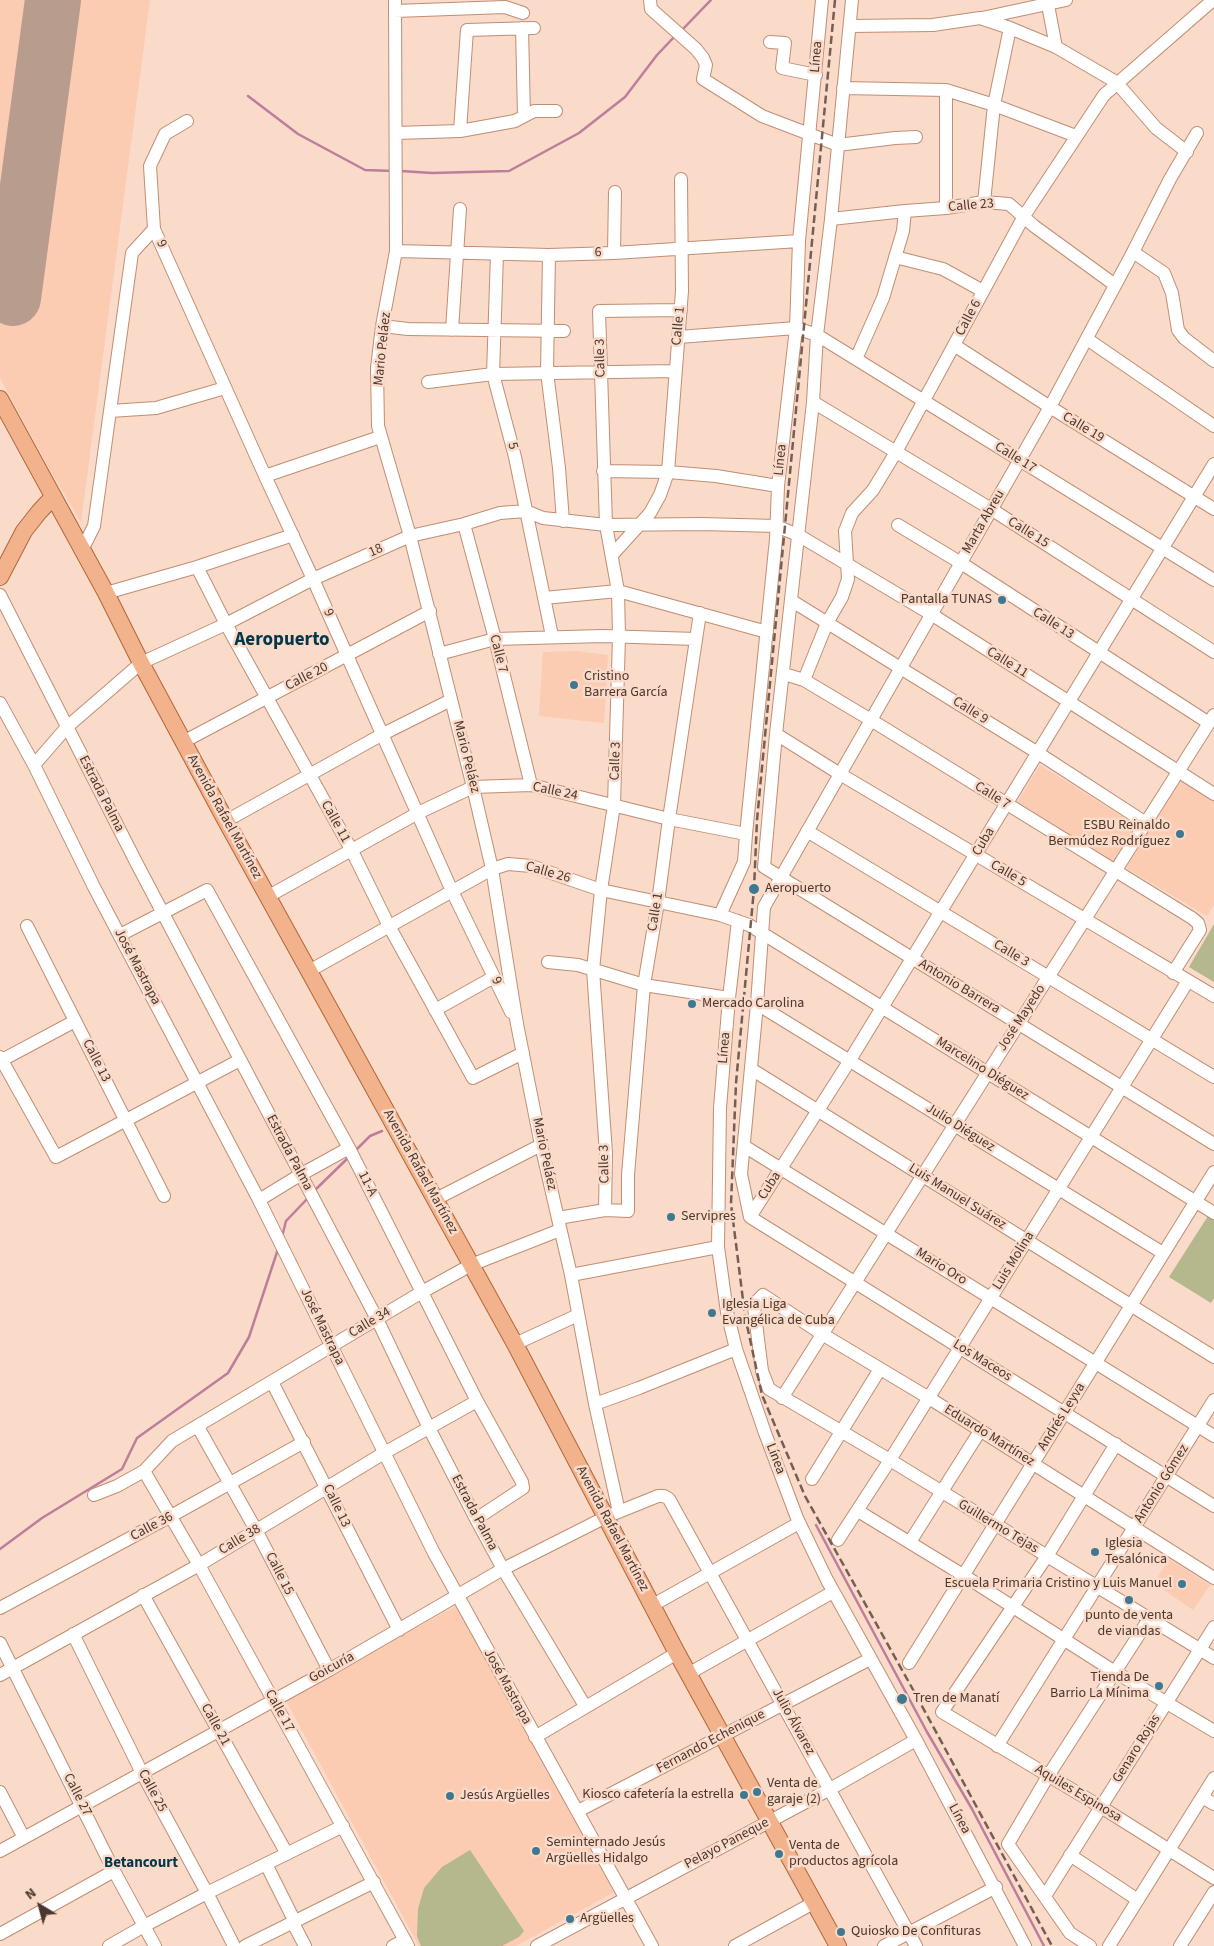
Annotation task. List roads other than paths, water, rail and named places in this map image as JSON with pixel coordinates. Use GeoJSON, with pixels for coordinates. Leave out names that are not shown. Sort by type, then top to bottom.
{"type":"FeatureCollection","features":[{"type":"Feature","properties":{"kind":"main road","name":"Avenida Rafael Martínez"},"geometry":{"type":"LineString","coordinates":[[0,399],[106,593],[141,663],[267,896],[434,1200],[612,1514],[677,1654],[838,1946]]}},
{"type":"Feature","properties":{"kind":"main road"},"geometry":{"type":"LineString","coordinates":[[0,577],[24,531],[53,497]]}},
{"type":"Feature","properties":{"kind":"street"},"geometry":{"type":"LineString","coordinates":[[650,0],[652,9],[696,49],[703,58],[706,65],[703,79],[762,116],[838,145],[886,138],[916,137]]}},
{"type":"Feature","properties":{"kind":"street","name":"Línea"},"geometry":{"type":"LineString","coordinates":[[720,915],[744,862],[767,632],[778,486],[796,328],[800,241],[822,0]]}},
{"type":"Feature","properties":{"kind":"street","name":"Línea"},"geometry":{"type":"LineString","coordinates":[[781,878],[764,867],[776,734],[813,402],[817,335],[831,219],[852,0]]}},
{"type":"Feature","properties":{"kind":"street"},"geometry":{"type":"LineString","coordinates":[[850,26],[933,25],[980,18],[1066,0]]}},
{"type":"Feature","properties":{"kind":"street","name":"Calle 6"},"geometry":{"type":"LineString","coordinates":[[804,680],[827,623],[842,597],[848,579],[845,531],[852,513],[873,490],[896,452],[1024,216],[1104,95],[1116,82],[1212,3]]}},
{"type":"Feature","properties":{"kind":"street"},"geometry":{"type":"LineString","coordinates":[[1048,5],[1056,47]]}},
{"type":"Feature","properties":{"kind":"street"},"geometry":{"type":"LineString","coordinates":[[396,6],[505,7],[523,13]]}},
{"type":"Feature","properties":{"kind":"street","name":"Mario Peláez"},"geometry":{"type":"LineString","coordinates":[[396,6],[396,250],[382,326],[377,368],[378,426],[430,611],[439,654],[474,787],[492,869],[517,1024],[541,1145],[571,1275],[595,1404],[612,1514]]}},
{"type":"Feature","properties":{"kind":"street"},"geometry":{"type":"LineString","coordinates":[[980,18],[1056,47],[1116,82],[1156,128],[1187,152]]}},
{"type":"Feature","properties":{"kind":"street"},"geometry":{"type":"LineString","coordinates":[[460,131],[467,30],[528,28],[524,116]]}},
{"type":"Feature","properties":{"kind":"street"},"geometry":{"type":"LineString","coordinates":[[984,202],[994,104],[1010,28]]}},
{"type":"Feature","properties":{"kind":"street"},"geometry":{"type":"LineString","coordinates":[[770,42],[785,43],[782,68],[816,76]]}},
{"type":"Feature","properties":{"kind":"street"},"geometry":{"type":"LineString","coordinates":[[843,88],[946,90],[994,104],[1076,136]]}},
{"type":"Feature","properties":{"kind":"street"},"geometry":{"type":"LineString","coordinates":[[946,90],[946,208]]}},
{"type":"Feature","properties":{"kind":"street"},"geometry":{"type":"LineString","coordinates":[[396,133],[460,131],[515,121],[534,111],[556,111]]}},
{"type":"Feature","properties":{"kind":"street"},"geometry":{"type":"LineString","coordinates":[[82,550],[94,526],[132,253],[154,229],[150,166],[165,134],[187,121]]}},
{"type":"Feature","properties":{"kind":"street","name":"Marta Abreu"},"geometry":{"type":"LineString","coordinates":[[764,907],[1050,407],[1170,179],[1197,133]]}},
{"type":"Feature","properties":{"kind":"street","name":"Calle 1"},"geometry":{"type":"LineString","coordinates":[[612,555],[641,525],[660,495],[668,472],[683,266],[681,179]]}},
{"type":"Feature","properties":{"kind":"street"},"geometry":{"type":"LineString","coordinates":[[614,253],[615,192]]}},
{"type":"Feature","properties":{"kind":"street","name":"Calle 23"},"geometry":{"type":"LineString","coordinates":[[831,219],[905,210],[946,208],[984,202],[1009,204],[1034,226],[1115,285]]}},
{"type":"Feature","properties":{"kind":"street"},"geometry":{"type":"LineString","coordinates":[[452,330],[460,209]]}},
{"type":"Feature","properties":{"kind":"street"},"geometry":{"type":"LineString","coordinates":[[856,359],[882,298],[903,231],[905,210]]}},
{"type":"Feature","properties":{"kind":"street","name":"9"},"geometry":{"type":"LineString","coordinates":[[154,229],[348,656],[452,891],[517,1024]]}},
{"type":"Feature","properties":{"kind":"street","name":"6"},"geometry":{"type":"LineString","coordinates":[[396,250],[549,255],[614,253],[682,247],[800,241]]}},
{"type":"Feature","properties":{"kind":"street"},"geometry":{"type":"LineString","coordinates":[[1133,252],[1164,273],[1172,293],[1178,330],[1184,338],[1214,361]]}},
{"type":"Feature","properties":{"kind":"street","name":"5"},"geometry":{"type":"LineString","coordinates":[[496,254],[493,374],[515,457],[552,636]]}},
{"type":"Feature","properties":{"kind":"street"},"geometry":{"type":"LineString","coordinates":[[549,255],[547,372],[560,468],[564,521]]}},
{"type":"Feature","properties":{"kind":"street"},"geometry":{"type":"LineString","coordinates":[[895,257],[943,270],[983,291]]}},
{"type":"Feature","properties":{"kind":"street","name":"Calle 3"},"geometry":{"type":"LineString","coordinates":[[605,1210],[606,1152],[593,970],[601,890],[614,805],[619,637],[618,591],[606,525],[600,311],[681,310]]}},
{"type":"Feature","properties":{"kind":"street"},"geometry":{"type":"LineString","coordinates":[[777,330],[796,310]]}},
{"type":"Feature","properties":{"kind":"street"},"geometry":{"type":"LineString","coordinates":[[382,326],[408,329],[564,331]]}},
{"type":"Feature","properties":{"kind":"street"},"geometry":{"type":"LineString","coordinates":[[679,336],[796,328]]}},
{"type":"Feature","properties":{"kind":"street","name":"Calle 17"},"geometry":{"type":"LineString","coordinates":[[796,328],[817,335],[1214,580]]}},
{"type":"Feature","properties":{"kind":"street"},"geometry":{"type":"LineString","coordinates":[[1087,339],[1214,426]]}},
{"type":"Feature","properties":{"kind":"street","name":"Calle 19"},"geometry":{"type":"LineString","coordinates":[[954,345],[1214,509]]}},
{"type":"Feature","properties":{"kind":"street"},"geometry":{"type":"LineString","coordinates":[[428,382],[493,374],[675,371]]}},
{"type":"Feature","properties":{"kind":"street"},"geometry":{"type":"LineString","coordinates":[[110,411],[156,408],[225,388]]}},
{"type":"Feature","properties":{"kind":"street","name":"Calle 15"},"geometry":{"type":"LineString","coordinates":[[813,402],[991,510],[1214,652]]}},
{"type":"Feature","properties":{"kind":"street"},"geometry":{"type":"LineString","coordinates":[[265,476],[380,437]]}},
{"type":"Feature","properties":{"kind":"street","name":"Cuba"},"geometry":{"type":"LineString","coordinates":[[750,1217],[819,1111],[1214,464]]}},
{"type":"Feature","properties":{"kind":"street"},"geometry":{"type":"LineString","coordinates":[[603,471],[668,472],[716,476],[778,486]]}},
{"type":"Feature","properties":{"kind":"street","name":"18"},"geometry":{"type":"LineString","coordinates":[[34,765],[67,727],[141,663],[226,624],[313,579],[410,536],[464,524],[500,513],[526,511],[543,518],[606,525],[776,526]]}},
{"type":"Feature","properties":{"kind":"street","name":"Calle 7"},"geometry":{"type":"LineString","coordinates":[[464,524],[531,785]]}},
{"type":"Feature","properties":{"kind":"street","name":"Calle 13"},"geometry":{"type":"LineString","coordinates":[[898,525],[961,563],[1099,653],[1211,719]]}},
{"type":"Feature","properties":{"kind":"street","name":"Calle 11"},"geometry":{"type":"LineString","coordinates":[[776,526],[798,535],[846,562],[931,614],[1214,794]]}},
{"type":"Feature","properties":{"kind":"street"},"geometry":{"type":"LineString","coordinates":[[106,593],[197,567],[293,535]]}},
{"type":"Feature","properties":{"kind":"street","name":"Calle 11"},"geometry":{"type":"LineString","coordinates":[[197,567],[226,624],[352,851],[389,926],[473,1078],[523,1052]]}},
{"type":"Feature","properties":{"kind":"street"},"geometry":{"type":"LineString","coordinates":[[544,598],[618,591],[767,632]]}},
{"type":"Feature","properties":{"kind":"street","name":"Estrada Palma"},"geometry":{"type":"LineString","coordinates":[[0,595],[162,913],[377,1319],[429,1428],[476,1519],[503,1569],[585,1706]]}},
{"type":"Feature","properties":{"kind":"street","name":"Calle 9"},"geometry":{"type":"LineString","coordinates":[[792,601],[1038,753],[1146,823]]}},
{"type":"Feature","properties":{"kind":"street","name":"Calle 20"},"geometry":{"type":"LineString","coordinates":[[183,742],[430,611]]}},
{"type":"Feature","properties":{"kind":"street","name":"Calle 1"},"geometry":{"type":"LineString","coordinates":[[628,1211],[628,1175],[644,986],[700,613]]}},
{"type":"Feature","properties":{"kind":"street"},"geometry":{"type":"LineString","coordinates":[[439,654],[495,639],[552,636],[696,639]]}},
{"type":"Feature","properties":{"kind":"street","name":"Calle 7"},"geometry":{"type":"LineString","coordinates":[[784,674],[804,680],[1198,923],[1200,930],[1173,972]]}},
{"type":"Feature","properties":{"kind":"street"},"geometry":{"type":"LineString","coordinates":[[226,821],[383,734],[451,700]]}},
{"type":"Feature","properties":{"kind":"street","name":"José Mastrapa"},"geometry":{"type":"LineString","coordinates":[[0,703],[259,1200],[457,1596],[652,1946]]}},
{"type":"Feature","properties":{"kind":"street","name":"José Mayedo"},"geometry":{"type":"LineString","coordinates":[[782,1398],[924,1176],[1018,1024],[1050,977],[1211,719]]}},
{"type":"Feature","properties":{"kind":"street","name":"Calle 5"},"geometry":{"type":"LineString","coordinates":[[776,734],[1214,996]]}},
{"type":"Feature","properties":{"kind":"street","name":"Calle 24"},"geometry":{"type":"LineString","coordinates":[[267,896],[352,851],[418,812],[474,787],[531,785],[669,819],[746,834]]}},
{"type":"Feature","properties":{"kind":"street","name":"Calle 3"},"geometry":{"type":"LineString","coordinates":[[807,831],[1214,1076]]}},
{"type":"Feature","properties":{"kind":"street","name":"Calle 26"},"geometry":{"type":"LineString","coordinates":[[309,971],[492,869],[508,864],[531,866],[601,890],[720,915],[744,923]]}},
{"type":"Feature","properties":{"kind":"street","name":"Antonio Barrera"},"geometry":{"type":"LineString","coordinates":[[781,878],[1214,1144]]}},
{"type":"Feature","properties":{"kind":"street","name":"11-A"},"geometry":{"type":"LineString","coordinates":[[162,913],[207,890],[349,1148],[477,1401],[522,1482],[523,1488],[476,1519]]}},
{"type":"Feature","properties":{"kind":"street","name":"Línea"},"geometry":{"type":"LineString","coordinates":[[750,1217],[741,1174],[758,1004],[764,907]]}},
{"type":"Feature","properties":{"kind":"street"},"geometry":{"type":"LineString","coordinates":[[120,936],[162,913]]}},
{"type":"Feature","properties":{"kind":"street","name":"Línea"},"geometry":{"type":"LineString","coordinates":[[744,923],[729,998],[720,1108],[718,1247],[727,1312],[736,1349],[799,1523],[833,1592],[916,1740],[1026,1946]]}},
{"type":"Feature","properties":{"kind":"street","name":"Marcelino Diéguez"},"geometry":{"type":"LineString","coordinates":[[744,923],[1214,1214]]}},
{"type":"Feature","properties":{"kind":"street","name":"Calle 13"},"geometry":{"type":"LineString","coordinates":[[27,926],[164,1196]]}},
{"type":"Feature","properties":{"kind":"street"},"geometry":{"type":"LineString","coordinates":[[548,962],[578,965],[644,986],[729,998]]}},
{"type":"Feature","properties":{"kind":"street"},"geometry":{"type":"LineString","coordinates":[[435,1010],[494,977]]}},
{"type":"Feature","properties":{"kind":"street","name":"Luis Molina"},"geometry":{"type":"LineString","coordinates":[[838,1540],[890,1460],[1188,981]]}},
{"type":"Feature","properties":{"kind":"street","name":"Julio Diéguez"},"geometry":{"type":"LineString","coordinates":[[758,1004],[1163,1254]]}},
{"type":"Feature","properties":{"kind":"street"},"geometry":{"type":"LineString","coordinates":[[75,1020],[1,1058],[56,1157],[240,1060]]}},
{"type":"Feature","properties":{"kind":"street","name":"Luis Manuel Suárez"},"geometry":{"type":"LineString","coordinates":[[751,1069],[1214,1357]]}},
{"type":"Feature","properties":{"kind":"street"},"geometry":{"type":"LineString","coordinates":[[434,1200],[541,1145]]}},
{"type":"Feature","properties":{"kind":"street","name":"Mario Oro"},"geometry":{"type":"LineString","coordinates":[[744,1146],[1214,1436]]}},
{"type":"Feature","properties":{"kind":"street"},"geometry":{"type":"LineString","coordinates":[[259,1200],[349,1148]]}},
{"type":"Feature","properties":{"kind":"street","name":"Andrés Leyva"},"geometry":{"type":"LineString","coordinates":[[908,1662],[1214,1172]]}},
{"type":"Feature","properties":{"kind":"street","name":"Calle 34"},"geometry":{"type":"LineString","coordinates":[[94,1495],[146,1474],[172,1441],[422,1292],[471,1265],[559,1224],[605,1210],[628,1211]]}},
{"type":"Feature","properties":{"kind":"street","name":"Los Maceos"},"geometry":{"type":"LineString","coordinates":[[750,1217],[1214,1506]]}},
{"type":"Feature","properties":{"kind":"street"},"geometry":{"type":"LineString","coordinates":[[571,1275],[718,1247]]}},
{"type":"Feature","properties":{"kind":"street","name":"Eduardo Martínez"},"geometry":{"type":"LineString","coordinates":[[782,1398],[769,1389],[762,1371],[754,1307],[763,1295],[822,1334],[928,1398],[1214,1578]]}},
{"type":"Feature","properties":{"kind":"street"},"geometry":{"type":"LineString","coordinates":[[515,1344],[578,1315]]}},
{"type":"Feature","properties":{"kind":"street"},"geometry":{"type":"LineString","coordinates":[[595,1404],[736,1349]]}},
{"type":"Feature","properties":{"kind":"street"},"geometry":{"type":"LineString","coordinates":[[812,1479],[880,1369]]}},
{"type":"Feature","properties":{"kind":"street","name":"Calle 13"},"geometry":{"type":"LineString","coordinates":[[272,1382],[399,1630]]}},
{"type":"Feature","properties":{"kind":"street","name":"Guillermo Tejas"},"geometry":{"type":"LineString","coordinates":[[782,1398],[890,1460],[941,1493],[1214,1658]]}},
{"type":"Feature","properties":{"kind":"street","name":"Antonio Gómez"},"geometry":{"type":"LineString","coordinates":[[996,1746],[1098,1587],[1214,1400]]}},
{"type":"Feature","properties":{"kind":"street","name":"Calle 38"},"geometry":{"type":"LineString","coordinates":[[0,1675],[199,1565],[384,1453],[477,1401]]}},
{"type":"Feature","properties":{"kind":"street","name":"Calle 15"},"geometry":{"type":"LineString","coordinates":[[198,1426],[256,1530],[329,1670]]}},
{"type":"Feature","properties":{"kind":"street"},"geometry":{"type":"LineString","coordinates":[[910,1542],[980,1431]]}},
{"type":"Feature","properties":{"kind":"street","name":"Calle 36"},"geometry":{"type":"LineString","coordinates":[[0,1608],[304,1442]]}},
{"type":"Feature","properties":{"kind":"street"},"geometry":{"type":"LineString","coordinates":[[1014,1606],[1116,1444]]}},
{"type":"Feature","properties":{"kind":"street","name":"Calle 17"},"geometry":{"type":"LineString","coordinates":[[146,1474],[199,1565],[407,1943]]}},
{"type":"Feature","properties":{"kind":"street","name":"Goicuría"},"geometry":{"type":"LineString","coordinates":[[0,1852],[329,1670],[503,1569],[612,1514],[658,1496],[664,1496],[669,1499]]}},
{"type":"Feature","properties":{"kind":"street","name":"Julio Álvarez"},"geometry":{"type":"LineString","coordinates":[[669,1499],[916,1946]]}},
{"type":"Feature","properties":{"kind":"street"},"geometry":{"type":"LineString","coordinates":[[858,1511],[1014,1606],[1115,1672],[1214,1731]]}},
{"type":"Feature","properties":{"kind":"street"},"geometry":{"type":"LineString","coordinates":[[653,1605],[799,1523]]}},
{"type":"Feature","properties":{"kind":"street"},"geometry":{"type":"LineString","coordinates":[[688,1674],[833,1592]]}},
{"type":"Feature","properties":{"kind":"street","name":"Calle 21"},"geometry":{"type":"LineString","coordinates":[[143,1595],[287,1854]]}},
{"type":"Feature","properties":{"kind":"street","name":"Aquiles Espinosa"},"geometry":{"type":"LineString","coordinates":[[1014,1606],[942,1712],[1101,1807],[1214,1878]]}},
{"type":"Feature","properties":{"kind":"street"},"geometry":{"type":"LineString","coordinates":[[1090,1946],[1070,1933],[1008,1844],[1048,1776],[1149,1619]]}},
{"type":"Feature","properties":{"kind":"street","name":"Genaro Rojas"},"geometry":{"type":"LineString","coordinates":[[1045,1896],[1214,1627]]}},
{"type":"Feature","properties":{"kind":"street","name":"Calle 25"},"geometry":{"type":"LineString","coordinates":[[73,1634],[142,1773],[234,1946]]}},
{"type":"Feature","properties":{"kind":"street","name":"Calle 27"},"geometry":{"type":"LineString","coordinates":[[0,1643],[114,1871],[154,1946]]}},
{"type":"Feature","properties":{"kind":"street"},"geometry":{"type":"LineString","coordinates":[[535,1736],[677,1654]]}},
{"type":"Feature","properties":{"kind":"street","name":"Fernando Echenique"},"geometry":{"type":"LineString","coordinates":[[578,1811],[870,1659]]}},
{"type":"Feature","properties":{"kind":"street","name":"Pelayo Paneque"},"geometry":{"type":"LineString","coordinates":[[542,1945],[830,1789],[916,1740]]}},
{"type":"Feature","properties":{"kind":"street"},"geometry":{"type":"LineString","coordinates":[[1109,1946],[1214,1778]]}},
{"type":"Feature","properties":{"kind":"street"},"geometry":{"type":"LineString","coordinates":[[0,1792],[24,1838]]}},
{"type":"Feature","properties":{"kind":"street"},"geometry":{"type":"LineString","coordinates":[[1202,1797],[1214,1804]]}},
{"type":"Feature","properties":{"kind":"street"},"geometry":{"type":"LineString","coordinates":[[109,1946],[207,1893],[343,1826]]}},
{"type":"Feature","properties":{"kind":"street"},"geometry":{"type":"LineString","coordinates":[[1070,1855],[1138,1900]]}},
{"type":"Feature","properties":{"kind":"street"},"geometry":{"type":"LineString","coordinates":[[266,1864],[305,1946]]}},
{"type":"Feature","properties":{"kind":"street"},"geometry":{"type":"LineString","coordinates":[[0,1934],[114,1871]]}},
{"type":"Feature","properties":{"kind":"street"},"geometry":{"type":"LineString","coordinates":[[246,1946],[374,1882]]}},
{"type":"Feature","properties":{"kind":"street"},"geometry":{"type":"LineString","coordinates":[[884,1946],[996,1887]]}},
{"type":"Feature","properties":{"kind":"street"},"geometry":{"type":"LineString","coordinates":[[1180,1946],[1214,1892]]}},
{"type":"Feature","properties":{"kind":"street"},"geometry":{"type":"LineString","coordinates":[[735,1946],[815,1902]]}},
{"type":"Feature","properties":{"kind":"street"},"geometry":{"type":"LineString","coordinates":[[393,1946],[407,1943]]}},
{"type":"Feature","properties":{"kind":"waterway"},"geometry":{"type":"LineString","coordinates":[[682,30],[711,0]]}},
{"type":"Feature","properties":{"kind":"waterway"},"geometry":{"type":"LineString","coordinates":[[401,171],[432,173],[509,171],[579,133],[625,97],[657,55],[676,35]]}},
{"type":"Feature","properties":{"kind":"waterway"},"geometry":{"type":"LineString","coordinates":[[248,96],[298,134],[365,170],[393,171]]}},
{"type":"Feature","properties":{"kind":"waterway"},"geometry":{"type":"LineString","coordinates":[[355,1151],[370,1136],[382,1131]]}},
{"type":"Feature","properties":{"kind":"waterway"},"geometry":{"type":"LineString","coordinates":[[314,1191],[350,1156]]}},
{"type":"Feature","properties":{"kind":"waterway"},"geometry":{"type":"LineString","coordinates":[[282,1237],[286,1221],[309,1197]]}},
{"type":"Feature","properties":{"kind":"waterway"},"geometry":{"type":"LineString","coordinates":[[0,1549],[42,1518],[122,1469],[137,1438],[228,1373],[249,1337],[278,1249]]}},
{"type":"Feature","properties":{"kind":"waterway"},"geometry":{"type":"LineString","coordinates":[[816,1525],[927,1732],[972,1809],[1044,1946]]}},
{"type":"Feature","properties":{"kind":"railway"},"geometry":{"type":"LineString","coordinates":[[835,0],[757,820],[754,889],[736,1083],[731,1204],[745,1316],[762,1395],[805,1496],[916,1695],[1052,1946]]}},
{"type":"Feature","properties":{"kind":"place","name":"Pantalla TUNAS"},"geometry":{"type":"Point","coordinates":[1002,600]}},
{"type":"Feature","properties":{"kind":"place","name":"Cristino Barrera García"},"geometry":{"type":"Point","coordinates":[574,685]}},
{"type":"Feature","properties":{"kind":"place","name":"ESBU Reinaldo Bermúdez Rodríguez"},"geometry":{"type":"Point","coordinates":[1180,834]}},
{"type":"Feature","properties":{"kind":"place","name":"Aeropuerto"},"geometry":{"type":"Point","coordinates":[754,889]}},
{"type":"Feature","properties":{"kind":"place","name":"Mercado Carolina"},"geometry":{"type":"Point","coordinates":[692,1004]}},
{"type":"Feature","properties":{"kind":"place","name":"Servipres"},"geometry":{"type":"Point","coordinates":[671,1217]}},
{"type":"Feature","properties":{"kind":"place","name":"Iglesia Liga Evangélica de Cuba"},"geometry":{"type":"Point","coordinates":[712,1313]}},
{"type":"Feature","properties":{"kind":"place","name":"Iglesia Tesalónica"},"geometry":{"type":"Point","coordinates":[1095,1552]}},
{"type":"Feature","properties":{"kind":"place","name":"Escuela Primaria Cristino y Luis Manuel"},"geometry":{"type":"Point","coordinates":[1182,1584]}},
{"type":"Feature","properties":{"kind":"place","name":"punto de venta de viandas"},"geometry":{"type":"Point","coordinates":[1129,1600]}},
{"type":"Feature","properties":{"kind":"place","name":"Tienda De Barrio La Mínima"},"geometry":{"type":"Point","coordinates":[1159,1686]}},
{"type":"Feature","properties":{"kind":"place","name":"Tren de Manatí"},"geometry":{"type":"Point","coordinates":[902,1699]}},
{"type":"Feature","properties":{"kind":"place","name":"Venta de garaje (2)"},"geometry":{"type":"Point","coordinates":[757,1792]}},
{"type":"Feature","properties":{"kind":"place","name":"Kiosco cafetería la estrella"},"geometry":{"type":"Point","coordinates":[744,1795]}},
{"type":"Feature","properties":{"kind":"place","name":"Jesús Argüelles"},"geometry":{"type":"Point","coordinates":[450,1796]}},
{"type":"Feature","properties":{"kind":"place","name":"Seminternado Jesús Argüelles Hidalgo"},"geometry":{"type":"Point","coordinates":[536,1851]}},
{"type":"Feature","properties":{"kind":"place","name":"Venta de productos agrícola"},"geometry":{"type":"Point","coordinates":[779,1854]}},
{"type":"Feature","properties":{"kind":"place","name":"Argüelles"},"geometry":{"type":"Point","coordinates":[570,1919]}},
{"type":"Feature","properties":{"kind":"place","name":"Quiosko De Confituras"},"geometry":{"type":"Point","coordinates":[841,1932]}},
{"type":"Feature","properties":{"kind":"district","name":"Aeropuerto"},"geometry":{"type":"Point","coordinates":[282,641]}},
{"type":"Feature","properties":{"kind":"district","name":"Betancourt"},"geometry":{"type":"Point","coordinates":[141,1864]}}]}
